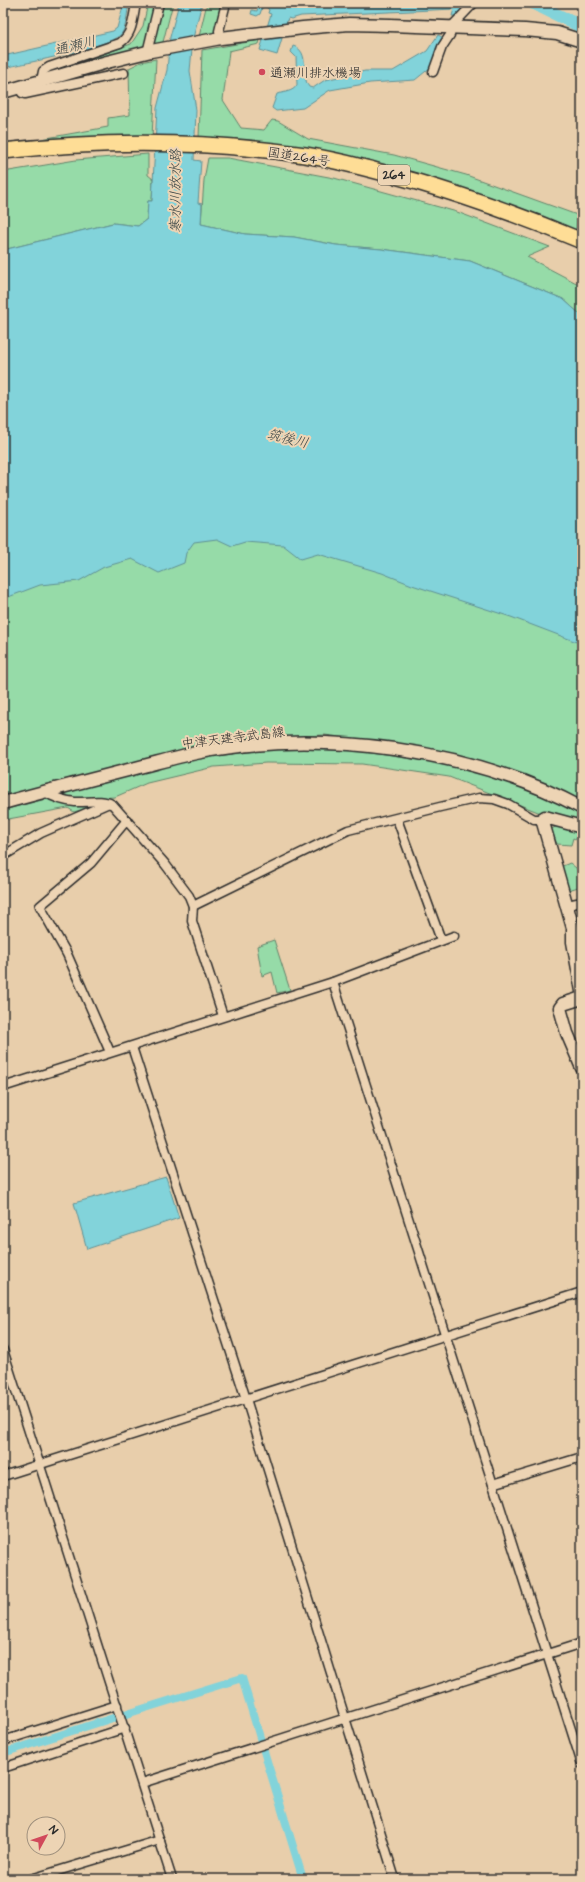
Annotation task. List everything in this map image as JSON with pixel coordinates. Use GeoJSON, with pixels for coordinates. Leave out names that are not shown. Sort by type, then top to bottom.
{"type":"FeatureCollection","features":[{"type":"Feature","properties":{"kind":"highway","name":"国道264号"},"geometry":{"type":"LineString","coordinates":[[3,151],[100,143],[197,143],[306,155],[378,170],[476,199],[530,219],[582,241]]}},
{"type":"Feature","properties":{"kind":"main road"},"geometry":{"type":"LineString","coordinates":[[3,92],[107,62],[149,52],[217,39],[349,24],[447,27],[557,33],[582,40]]}},
{"type":"Feature","properties":{"kind":"main road","name":"中津天建寺武島線"},"geometry":{"type":"LineString","coordinates":[[3,803],[197,753],[265,744],[323,742],[369,746],[434,756],[506,775],[559,796],[582,808]]}},
{"type":"Feature","properties":{"kind":"main road"},"geometry":{"type":"LineString","coordinates":[[582,826],[545,817],[542,819],[573,928],[573,942],[582,991]]}},
{"type":"Feature","properties":{"kind":"main road"},"geometry":{"type":"LineString","coordinates":[[582,998],[563,1004],[560,1008],[565,1027],[582,1068]]}},
{"type":"Feature","properties":{"kind":"street"},"geometry":{"type":"LineString","coordinates":[[41,81],[43,71],[49,66],[120,43],[125,40],[130,34],[136,3]]}},
{"type":"Feature","properties":{"kind":"street"},"geometry":{"type":"LineString","coordinates":[[149,52],[159,3]]}},
{"type":"Feature","properties":{"kind":"street"},"geometry":{"type":"LineString","coordinates":[[217,39],[226,3]]}},
{"type":"Feature","properties":{"kind":"street"},"geometry":{"type":"LineString","coordinates":[[433,72],[442,47],[450,34],[447,27],[474,3]]}},
{"type":"Feature","properties":{"kind":"street"},"geometry":{"type":"LineString","coordinates":[[18,88],[25,94],[124,73]]}},
{"type":"Feature","properties":{"kind":"street"},"geometry":{"type":"LineString","coordinates":[[45,792],[50,795],[74,802],[109,803],[127,820],[165,864],[189,896],[193,906],[192,921],[223,1016]]}},
{"type":"Feature","properties":{"kind":"street"},"geometry":{"type":"LineString","coordinates":[[193,906],[348,830],[478,798],[494,799],[508,804],[534,819],[542,819]]}},
{"type":"Feature","properties":{"kind":"street"},"geometry":{"type":"LineString","coordinates":[[3,856],[41,833],[109,803]]}},
{"type":"Feature","properties":{"kind":"street"},"geometry":{"type":"LineString","coordinates":[[397,819],[441,940]]}},
{"type":"Feature","properties":{"kind":"street"},"geometry":{"type":"LineString","coordinates":[[110,1052],[67,954],[40,906],[91,863],[127,820]]}},
{"type":"Feature","properties":{"kind":"street"},"geometry":{"type":"LineString","coordinates":[[567,905],[582,902]]}},
{"type":"Feature","properties":{"kind":"street"},"geometry":{"type":"LineString","coordinates":[[3,1087],[333,982],[454,936]]}},
{"type":"Feature","properties":{"kind":"street"},"geometry":{"type":"LineString","coordinates":[[333,982],[582,1764]]}},
{"type":"Feature","properties":{"kind":"street"},"geometry":{"type":"LineString","coordinates":[[132,1047],[246,1400],[395,1879]]}},
{"type":"Feature","properties":{"kind":"street"},"geometry":{"type":"LineString","coordinates":[[3,1476],[582,1292]]}},
{"type":"Feature","properties":{"kind":"street"},"geometry":{"type":"LineString","coordinates":[[3,1350],[172,1879]]}},
{"type":"Feature","properties":{"kind":"street"},"geometry":{"type":"LineString","coordinates":[[492,1484],[582,1457]]}},
{"type":"Feature","properties":{"kind":"street"},"geometry":{"type":"LineString","coordinates":[[142,1783],[582,1643]]}},
{"type":"Feature","properties":{"kind":"street"},"geometry":{"type":"LineString","coordinates":[[3,1741],[117,1705]]}},
{"type":"Feature","properties":{"kind":"street"},"geometry":{"type":"LineString","coordinates":[[3,1768],[125,1728]]}},
{"type":"Feature","properties":{"kind":"street"},"geometry":{"type":"LineString","coordinates":[[31,1879],[160,1840]]}},
{"type":"Feature","properties":{"kind":"green space"},"geometry":{"type":"Polygon","coordinates":[[[148,3],[156,3],[145,48],[57,71],[131,44],[143,26],[148,3]]]}},
{"type":"Feature","properties":{"kind":"green space"},"geometry":{"type":"Polygon","coordinates":[[[164,3],[173,3],[163,42],[153,45],[164,3]]]}},
{"type":"Feature","properties":{"kind":"green space"},"geometry":{"type":"Polygon","coordinates":[[[207,3],[221,3],[214,35],[199,37],[207,3]]]}},
{"type":"Feature","properties":{"kind":"green space"},"geometry":{"type":"Polygon","coordinates":[[[260,40],[259,44],[229,51],[223,100],[241,128],[264,130],[272,120],[278,121],[308,139],[394,155],[466,175],[577,215],[576,231],[478,194],[412,172],[378,163],[344,155],[296,147],[199,138],[202,50],[260,40]]]}},
{"type":"Feature","properties":{"kind":"green space"},"geometry":{"type":"Polygon","coordinates":[[[156,59],[152,137],[40,141],[41,139],[108,127],[108,118],[130,115],[129,68],[141,62],[156,59]]]}},
{"type":"Feature","properties":{"kind":"green space"},"geometry":{"type":"Polygon","coordinates":[[[148,154],[148,175],[153,179],[152,201],[148,201],[147,219],[138,226],[113,223],[3,250],[3,172],[76,160],[148,154]]]}},
{"type":"Feature","properties":{"kind":"green space"},"geometry":{"type":"Polygon","coordinates":[[[208,158],[228,158],[334,178],[457,212],[550,247],[527,257],[582,286],[582,316],[563,299],[470,261],[381,249],[336,245],[294,237],[245,234],[201,224],[204,180],[208,158]]]}},
{"type":"Feature","properties":{"kind":"green space"},"geometry":{"type":"Polygon","coordinates":[[[147,536],[293,541],[582,639],[582,801],[508,769],[430,749],[325,735],[258,738],[197,745],[3,798],[3,583],[147,536]]]}},
{"type":"Feature","properties":{"kind":"green space"},"geometry":{"type":"Polygon","coordinates":[[[272,749],[349,750],[435,762],[508,781],[558,801],[582,813],[582,823],[543,814],[449,777],[362,764],[266,763],[214,767],[147,783],[115,797],[75,799],[59,793],[201,758],[272,749]]]}},
{"type":"Feature","properties":{"kind":"green space"},"geometry":{"type":"Polygon","coordinates":[[[46,799],[75,805],[99,804],[74,812],[68,808],[3,820],[3,810],[46,799]]]}},
{"type":"Feature","properties":{"kind":"green space"},"geometry":{"type":"Polygon","coordinates":[[[560,825],[582,830],[582,842],[573,838],[571,845],[557,844],[551,829],[560,825]]]}},
{"type":"Feature","properties":{"kind":"green space"},"geometry":{"type":"Polygon","coordinates":[[[570,863],[582,873],[582,886],[568,890],[560,867],[570,863]]]}},
{"type":"Feature","properties":{"kind":"green space"},"geometry":{"type":"Polygon","coordinates":[[[274,940],[290,990],[277,993],[272,972],[262,976],[257,946],[274,940]]]}},
{"type":"Feature","properties":{"kind":"water","name":"通瀬川"},"geometry":{"type":"Polygon","coordinates":[[[124,3],[129,3],[126,22],[124,30],[116,38],[86,49],[3,68],[3,56],[113,31],[117,28],[124,3]]]}},
{"type":"Feature","properties":{"kind":"water"},"geometry":{"type":"Polygon","coordinates":[[[179,3],[202,3],[193,38],[190,71],[196,110],[194,160],[201,161],[198,203],[202,204],[201,224],[245,234],[294,237],[336,245],[381,249],[470,261],[563,299],[582,316],[582,644],[511,617],[412,585],[382,573],[318,554],[301,559],[283,545],[245,542],[232,546],[217,539],[194,542],[186,553],[184,563],[159,573],[132,559],[104,567],[79,581],[40,585],[3,599],[3,250],[113,223],[138,226],[147,219],[148,201],[152,201],[157,108],[167,70],[170,37],[179,3]]]}},
{"type":"Feature","properties":{"kind":"water"},"geometry":{"type":"Polygon","coordinates":[[[259,3],[471,3],[461,16],[452,16],[454,9],[301,16],[291,19],[288,18],[277,55],[260,50],[271,14],[268,13],[269,10],[266,6],[263,5],[260,14],[257,16],[251,14],[252,10],[257,11],[259,3]]]}},
{"type":"Feature","properties":{"kind":"water"},"geometry":{"type":"Polygon","coordinates":[[[438,35],[442,37],[436,48],[431,67],[415,80],[370,83],[330,90],[303,108],[276,111],[272,108],[277,94],[291,90],[297,85],[296,57],[291,52],[293,46],[302,53],[304,58],[306,82],[309,87],[313,88],[325,80],[365,71],[393,71],[427,51],[438,35]]]}},
{"type":"Feature","properties":{"kind":"water"},"geometry":{"type":"Polygon","coordinates":[[[166,1177],[179,1218],[87,1249],[74,1203],[166,1177]]]}},
{"type":"Feature","properties":{"kind":"waterway"},"geometry":{"type":"LineString","coordinates":[[533,3],[582,27]]}},
{"type":"Feature","properties":{"kind":"waterway"},"geometry":{"type":"LineString","coordinates":[[123,1715],[242,1678],[261,1741]]}},
{"type":"Feature","properties":{"kind":"waterway"},"geometry":{"type":"LineString","coordinates":[[3,1753],[116,1717]]}},
{"type":"Feature","properties":{"kind":"waterway"},"geometry":{"type":"LineString","coordinates":[[263,1748],[303,1879]]}},
{"type":"Feature","properties":{"kind":"place","name":"通瀬川排水機場"},"geometry":{"type":"Point","coordinates":[262,72]}},
{"type":"Feature","properties":{"kind":"water label","name":"寒水川放水路"},"geometry":{"type":"Point","coordinates":[175,191]}},
{"type":"Feature","properties":{"kind":"water label","name":"筑後川"},"geometry":{"type":"Point","coordinates":[288,438]}}]}
